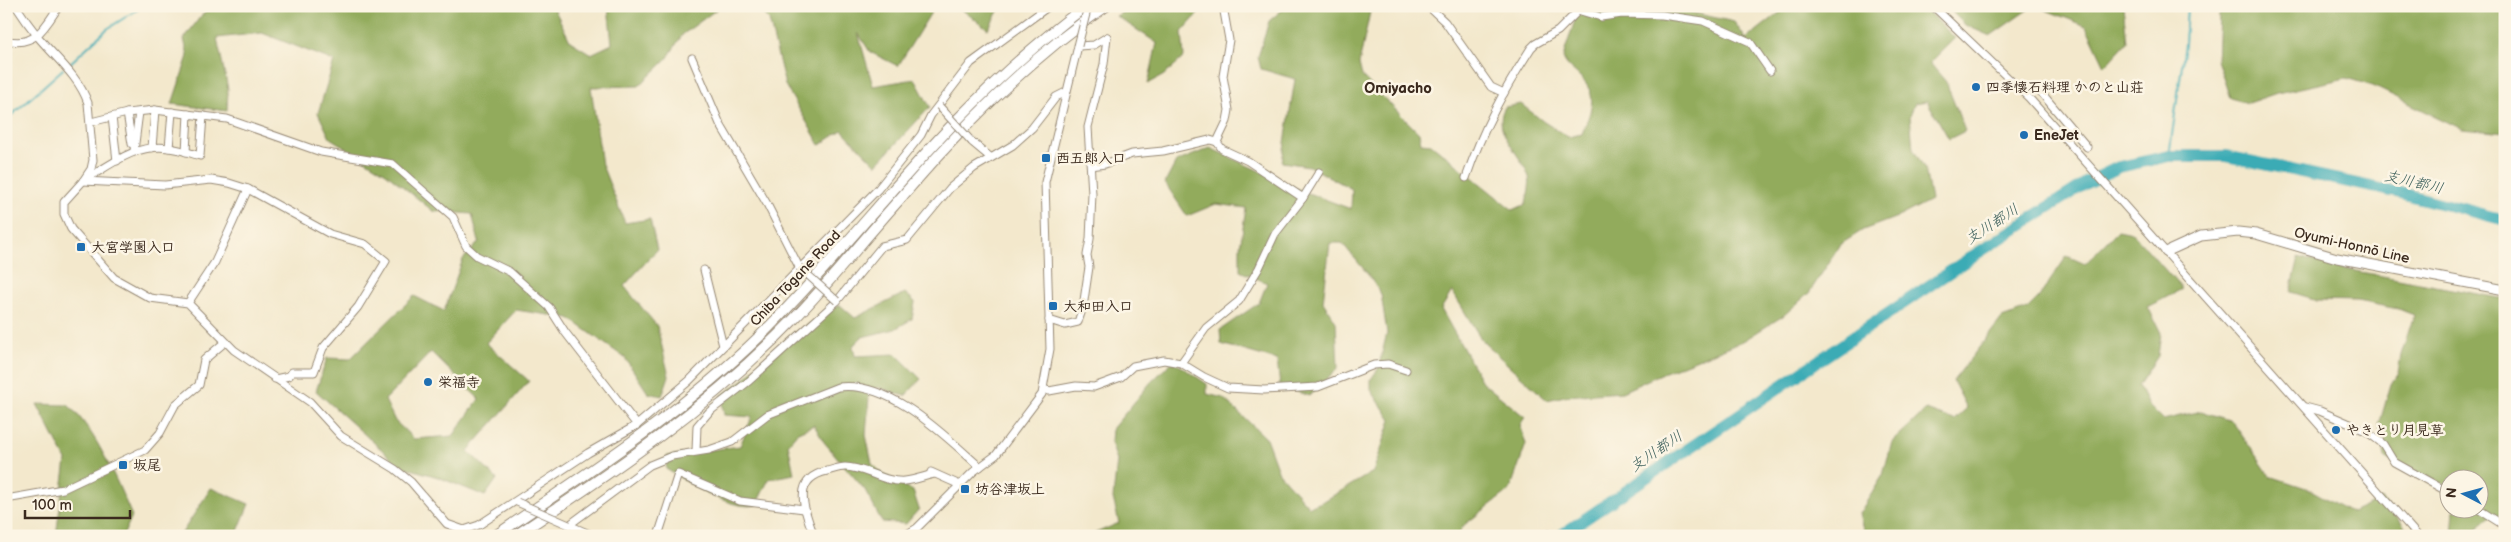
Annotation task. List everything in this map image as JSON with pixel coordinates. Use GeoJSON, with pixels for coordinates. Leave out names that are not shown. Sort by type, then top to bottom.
{"type":"FeatureCollection","features":[{"type":"Feature","properties":{"kind":"highway","name":"Chiba Tōgane Road"},"geometry":{"type":"LineString","coordinates":[[495,536],[624,449],[717,376],[812,281],[957,120],[1020,60],[1086,6]]}},
{"type":"Feature","properties":{"kind":"highway","name":"Chiba Tōgane Road"},"geometry":{"type":"LineString","coordinates":[[516,536],[641,451],[743,369],[794,319],[949,144],[1038,59],[1106,6]]}},
{"type":"Feature","properties":{"kind":"main road","name":"Oyumi-Honnō Line"},"geometry":{"type":"LineString","coordinates":[[2166,252],[2201,236],[2238,232],[2256,234],[2337,258],[2505,290]]}},
{"type":"Feature","properties":{"kind":"street"},"geometry":{"type":"LineString","coordinates":[[16,6],[38,36],[67,69],[85,96],[91,122],[93,160],[91,169],[83,181],[64,202],[64,214],[72,229],[100,263],[114,278],[150,298],[188,303],[219,333],[225,342],[275,380],[310,402],[341,436],[395,469],[411,482],[442,519],[456,532],[480,525],[588,453],[637,425],[688,381],[878,189],[922,135],[931,115],[971,63],[1049,6]]}},
{"type":"Feature","properties":{"kind":"street"},"geometry":{"type":"LineString","coordinates":[[6,40],[19,42],[38,36],[59,6]]}},
{"type":"Feature","properties":{"kind":"street"},"geometry":{"type":"LineString","coordinates":[[904,536],[917,528],[980,466],[1004,446],[1016,426],[1038,401],[1044,389],[1050,348],[1045,182],[1086,6]]}},
{"type":"Feature","properties":{"kind":"street"},"geometry":{"type":"LineString","coordinates":[[1217,142],[1227,121],[1229,110],[1223,76],[1229,40],[1223,6]]}},
{"type":"Feature","properties":{"kind":"street"},"geometry":{"type":"LineString","coordinates":[[1428,6],[1444,22],[1491,87],[1504,93]]}},
{"type":"Feature","properties":{"kind":"street"},"geometry":{"type":"LineString","coordinates":[[1934,6],[2032,102],[2418,536]]}},
{"type":"Feature","properties":{"kind":"street"},"geometry":{"type":"LineString","coordinates":[[1466,178],[1482,132],[1535,44],[1558,31],[1580,8],[1601,17],[1622,14],[1662,15],[1702,21],[1750,42],[1770,71]]}},
{"type":"Feature","properties":{"kind":"street"},"geometry":{"type":"LineString","coordinates":[[1049,320],[1072,325],[1080,318],[1089,267],[1087,255],[1090,230],[1091,166],[1088,127],[1104,64],[1107,37],[1094,45],[1078,46]]}},
{"type":"Feature","properties":{"kind":"street"},"geometry":{"type":"LineString","coordinates":[[692,58],[720,124],[767,204],[799,267],[837,300]]}},
{"type":"Feature","properties":{"kind":"street"},"geometry":{"type":"LineString","coordinates":[[2039,90],[2085,144],[2074,149]]}},
{"type":"Feature","properties":{"kind":"street"},"geometry":{"type":"LineString","coordinates":[[696,451],[697,426],[709,412],[749,381],[837,300],[882,246],[907,240],[950,188],[990,158],[1013,145],[1032,128],[1056,97],[1066,92]]}},
{"type":"Feature","properties":{"kind":"street"},"geometry":{"type":"LineString","coordinates":[[2032,102],[2044,96]]}},
{"type":"Feature","properties":{"kind":"street"},"geometry":{"type":"LineString","coordinates":[[939,106],[972,142],[990,158]]}},
{"type":"Feature","properties":{"kind":"street"},"geometry":{"type":"LineString","coordinates":[[91,122],[127,113],[155,110],[226,119],[321,152],[393,164],[453,217],[466,246],[477,256],[510,272],[549,308],[565,332],[637,425]]}},
{"type":"Feature","properties":{"kind":"street"},"geometry":{"type":"LineString","coordinates":[[152,148],[155,110]]}},
{"type":"Feature","properties":{"kind":"street"},"geometry":{"type":"LineString","coordinates":[[134,151],[138,112]]}},
{"type":"Feature","properties":{"kind":"street"},"geometry":{"type":"LineString","coordinates":[[169,148],[172,112]]}},
{"type":"Feature","properties":{"kind":"street"},"geometry":{"type":"LineString","coordinates":[[127,113],[134,151]]}},
{"type":"Feature","properties":{"kind":"street"},"geometry":{"type":"LineString","coordinates":[[186,152],[188,114]]}},
{"type":"Feature","properties":{"kind":"street"},"geometry":{"type":"LineString","coordinates":[[83,181],[134,151],[169,148],[200,156],[203,116]]}},
{"type":"Feature","properties":{"kind":"street"},"geometry":{"type":"LineString","coordinates":[[112,117],[117,161]]}},
{"type":"Feature","properties":{"kind":"street"},"geometry":{"type":"LineString","coordinates":[[1091,166],[1105,164],[1132,154],[1163,151],[1205,140],[1217,142],[1222,150],[1248,161],[1303,198]]}},
{"type":"Feature","properties":{"kind":"street"},"geometry":{"type":"LineString","coordinates":[[1181,363],[1206,328],[1239,302],[1259,268],[1274,234],[1303,198],[1319,172]]}},
{"type":"Feature","properties":{"kind":"street"},"geometry":{"type":"LineString","coordinates":[[83,181],[165,186],[211,180],[248,189],[330,234],[365,244],[386,261],[358,307],[323,348],[314,372],[292,372],[289,376],[275,380]]}},
{"type":"Feature","properties":{"kind":"street"},"geometry":{"type":"LineString","coordinates":[[188,303],[215,262],[248,189]]}},
{"type":"Feature","properties":{"kind":"street"},"geometry":{"type":"LineString","coordinates":[[704,270],[723,346]]}},
{"type":"Feature","properties":{"kind":"street"},"geometry":{"type":"LineString","coordinates":[[6,499],[63,489],[145,450],[160,433],[175,405],[199,385],[204,360],[225,342]]}},
{"type":"Feature","properties":{"kind":"street"},"geometry":{"type":"LineString","coordinates":[[1044,389],[1049,391],[1076,386],[1094,387],[1121,377],[1133,366],[1164,360],[1181,363],[1204,377],[1228,388],[1264,390],[1318,387],[1374,365],[1388,364],[1406,370]]}},
{"type":"Feature","properties":{"kind":"street"},"geometry":{"type":"LineString","coordinates":[[569,525],[650,465],[672,456],[709,450],[732,442],[767,415],[829,390],[847,386],[871,390],[910,410],[980,466]]}},
{"type":"Feature","properties":{"kind":"street"},"geometry":{"type":"LineString","coordinates":[[2305,407],[2366,431],[2383,444],[2394,462],[2438,486]]}},
{"type":"Feature","properties":{"kind":"street"},"geometry":{"type":"LineString","coordinates":[[814,536],[804,509],[802,488],[817,473],[846,467],[877,477],[904,482],[934,474]]}},
{"type":"Feature","properties":{"kind":"street"},"geometry":{"type":"LineString","coordinates":[[926,471],[960,485]]}},
{"type":"Feature","properties":{"kind":"street"},"geometry":{"type":"LineString","coordinates":[[658,536],[678,474],[740,501],[804,509]]}},
{"type":"Feature","properties":{"kind":"street"},"geometry":{"type":"LineString","coordinates":[[516,502],[594,536]]}},
{"type":"Feature","properties":{"kind":"street"},"geometry":{"type":"LineString","coordinates":[[2488,515],[2505,526]]}},
{"type":"Feature","properties":{"kind":"green space"},"geometry":{"type":"Polygon","coordinates":[[[213,6],[553,6],[570,41],[591,54],[612,44],[608,6],[721,6],[682,35],[667,59],[639,86],[591,87],[602,165],[625,223],[650,219],[657,250],[624,286],[657,326],[669,376],[662,396],[648,393],[625,358],[569,318],[516,310],[486,343],[529,381],[468,451],[497,479],[485,496],[438,477],[400,466],[316,391],[327,358],[350,359],[414,296],[444,311],[463,259],[479,242],[472,214],[433,211],[386,173],[330,138],[318,113],[334,61],[262,33],[217,38],[228,89],[227,111],[172,104],[188,56],[184,39],[200,17],[213,6]],[[431,352],[385,400],[395,421],[414,439],[453,436],[479,399],[431,352]]]}},
{"type":"Feature","properties":{"kind":"green space"},"geometry":{"type":"Polygon","coordinates":[[[755,6],[935,6],[898,66],[870,52],[858,33],[873,86],[915,79],[930,107],[876,165],[842,130],[820,145],[785,85],[769,20],[755,6]]]}},
{"type":"Feature","properties":{"kind":"green space"},"geometry":{"type":"Polygon","coordinates":[[[957,6],[1001,6],[988,29],[957,6]]]}},
{"type":"Feature","properties":{"kind":"green space"},"geometry":{"type":"Polygon","coordinates":[[[1133,6],[1205,6],[1182,32],[1184,57],[1164,75],[1148,84],[1157,43],[1116,16],[1133,6]]]}},
{"type":"Feature","properties":{"kind":"green space"},"geometry":{"type":"Polygon","coordinates":[[[1287,6],[1369,6],[1370,12],[1359,64],[1362,76],[1419,133],[1421,143],[1431,144],[1513,210],[1526,204],[1529,177],[1504,134],[1501,116],[1505,107],[1521,104],[1544,122],[1568,137],[1582,134],[1592,103],[1591,96],[1585,82],[1567,65],[1563,57],[1576,17],[1593,6],[1663,6],[1734,22],[1746,39],[1788,6],[1922,6],[1955,38],[1930,63],[1946,82],[1965,131],[1949,139],[1927,101],[1915,103],[1910,115],[1913,149],[1925,169],[1931,200],[1900,216],[1863,230],[1841,244],[1809,293],[1783,316],[1743,341],[1665,372],[1622,392],[1565,396],[1547,400],[1483,342],[1452,291],[1441,309],[1482,382],[1525,417],[1520,425],[1526,444],[1510,490],[1464,525],[1457,536],[1089,536],[1119,523],[1113,498],[1117,461],[1111,442],[1112,429],[1151,382],[1173,361],[1207,384],[1207,394],[1223,398],[1266,438],[1279,473],[1309,507],[1324,501],[1373,472],[1391,420],[1371,390],[1371,379],[1378,369],[1387,333],[1381,294],[1367,273],[1342,243],[1330,243],[1323,302],[1336,322],[1338,368],[1309,396],[1280,386],[1277,360],[1221,344],[1220,330],[1259,303],[1267,283],[1240,271],[1240,247],[1246,208],[1216,204],[1187,216],[1165,183],[1176,162],[1210,148],[1300,190],[1351,209],[1352,189],[1309,166],[1282,162],[1295,79],[1261,69],[1258,57],[1269,21],[1287,6]]]}},
{"type":"Feature","properties":{"kind":"green space"},"geometry":{"type":"Polygon","coordinates":[[[1946,6],[2033,6],[1990,36],[1965,25],[1946,6]]]}},
{"type":"Feature","properties":{"kind":"green space"},"geometry":{"type":"Polygon","coordinates":[[[2036,6],[2123,6],[2127,42],[2105,66],[2086,26],[2036,6]]]}},
{"type":"Feature","properties":{"kind":"green space"},"geometry":{"type":"Polygon","coordinates":[[[2223,6],[2505,6],[2505,133],[2462,129],[2373,86],[2346,78],[2277,93],[2248,103],[2230,98],[2217,60],[2219,15],[2223,6]]]}},
{"type":"Feature","properties":{"kind":"green space"},"geometry":{"type":"Polygon","coordinates":[[[2118,230],[2133,233],[2182,289],[2148,307],[2161,333],[2158,356],[2138,386],[2148,405],[2163,420],[2201,411],[2232,421],[2270,476],[2309,489],[2352,513],[2381,499],[2413,536],[1865,536],[1859,514],[1883,475],[1892,442],[1926,410],[1954,420],[1967,408],[1953,381],[2002,318],[2027,309],[2039,297],[2067,256],[2085,264],[2118,230]]]}},
{"type":"Feature","properties":{"kind":"green space"},"geometry":{"type":"Polygon","coordinates":[[[2299,257],[2334,267],[2505,299],[2505,518],[2495,514],[2488,520],[2488,470],[2438,470],[2438,482],[2385,458],[2379,425],[2391,384],[2398,373],[2401,355],[2414,315],[2398,309],[2357,301],[2317,300],[2291,292],[2299,257]]]}},
{"type":"Feature","properties":{"kind":"green space"},"geometry":{"type":"Polygon","coordinates":[[[905,293],[915,302],[912,319],[895,329],[862,337],[853,346],[855,356],[896,354],[921,379],[905,396],[877,387],[869,397],[866,435],[872,464],[883,474],[913,491],[919,509],[906,524],[882,522],[865,490],[824,442],[814,425],[798,432],[788,444],[794,474],[769,479],[756,505],[746,506],[722,500],[697,488],[666,469],[667,456],[740,446],[752,417],[724,415],[721,396],[744,379],[788,337],[840,305],[855,318],[905,293]]]}},
{"type":"Feature","properties":{"kind":"green space"},"geometry":{"type":"Polygon","coordinates":[[[37,404],[68,405],[88,428],[105,457],[132,516],[123,536],[56,536],[66,460],[37,404]]]}},
{"type":"Feature","properties":{"kind":"green space"},"geometry":{"type":"Polygon","coordinates":[[[211,488],[249,504],[236,536],[180,536],[211,488]]]}},
{"type":"Feature","properties":{"kind":"green space"},"geometry":{"type":"Polygon","coordinates":[[[2453,520],[2487,520],[2467,536],[2452,536],[2453,520]]]}},
{"type":"Feature","properties":{"kind":"waterway"},"geometry":{"type":"LineString","coordinates":[[67,66],[107,29],[143,6]]}},
{"type":"Feature","properties":{"kind":"waterway"},"geometry":{"type":"LineString","coordinates":[[2169,156],[2185,44],[2187,6]]}},
{"type":"Feature","properties":{"kind":"waterway"},"geometry":{"type":"LineString","coordinates":[[6,120],[63,69]]}},
{"type":"Feature","properties":{"kind":"waterway","name":"支川都川"},"geometry":{"type":"LineString","coordinates":[[1560,536],[1973,256],[2086,183],[2119,167],[2169,156],[2226,156],[2405,194],[2505,220]]}},
{"type":"Feature","properties":{"kind":"place","name":"四季懐石料理 かのと山荘"},"geometry":{"type":"Point","coordinates":[1976,87]}},
{"type":"Feature","properties":{"kind":"place","name":"EneJet"},"geometry":{"type":"Point","coordinates":[2024,135]}},
{"type":"Feature","properties":{"kind":"place","name":"西五郎入口"},"geometry":{"type":"Point","coordinates":[1046,158]}},
{"type":"Feature","properties":{"kind":"place","name":"大宮学園入口"},"geometry":{"type":"Point","coordinates":[81,247]}},
{"type":"Feature","properties":{"kind":"place","name":"大和田入口"},"geometry":{"type":"Point","coordinates":[1053,306]}},
{"type":"Feature","properties":{"kind":"place","name":"栄福寺"},"geometry":{"type":"Point","coordinates":[428,382]}},
{"type":"Feature","properties":{"kind":"place","name":"やきとり月見草"},"geometry":{"type":"Point","coordinates":[2336,430]}},
{"type":"Feature","properties":{"kind":"place","name":"坂尾"},"geometry":{"type":"Point","coordinates":[123,465]}},
{"type":"Feature","properties":{"kind":"place","name":"坊谷津坂上"},"geometry":{"type":"Point","coordinates":[965,489]}},
{"type":"Feature","properties":{"kind":"district","name":"Omiyacho"},"geometry":{"type":"Point","coordinates":[1398,88]}}]}
